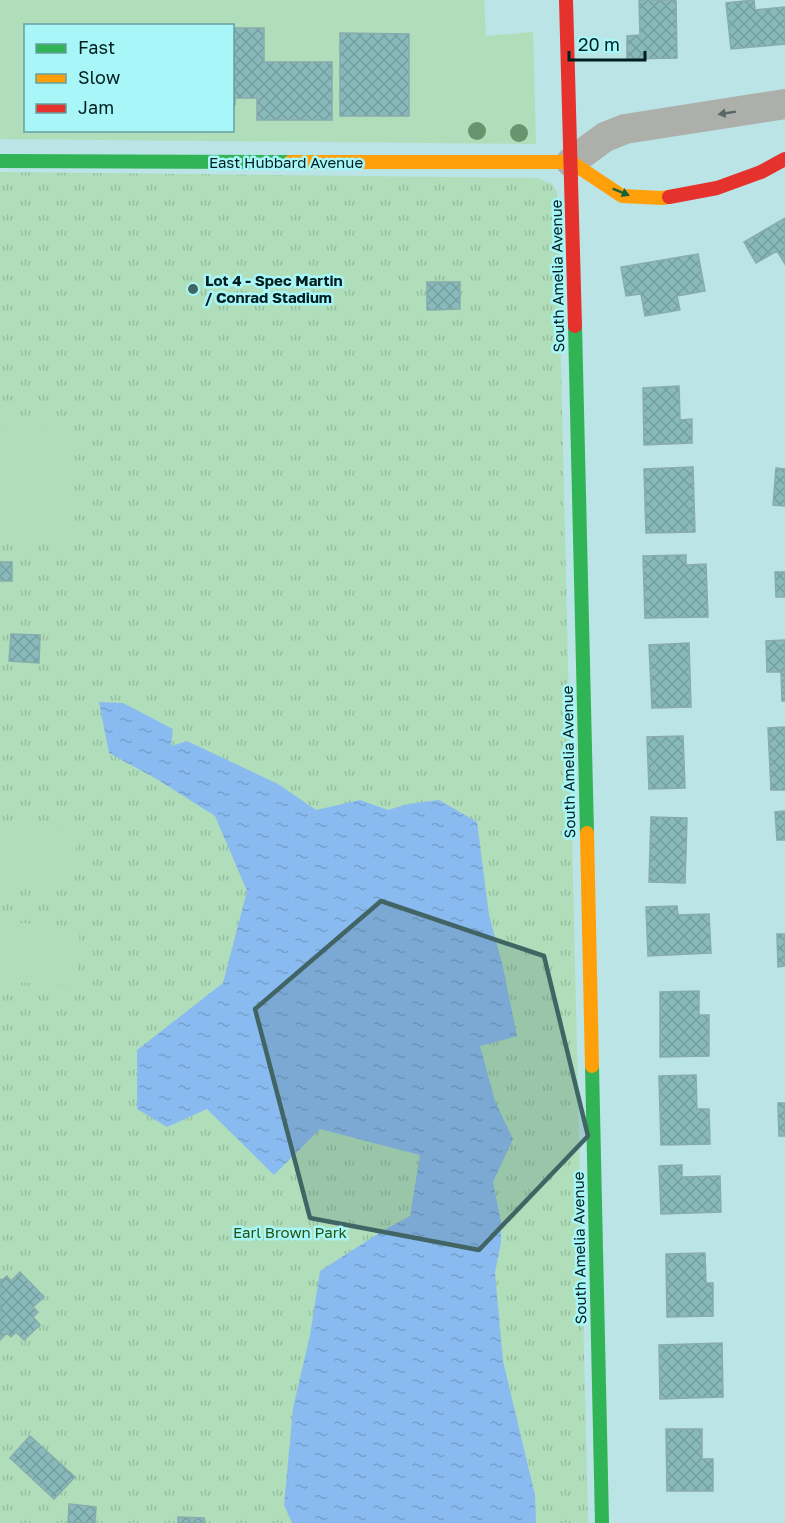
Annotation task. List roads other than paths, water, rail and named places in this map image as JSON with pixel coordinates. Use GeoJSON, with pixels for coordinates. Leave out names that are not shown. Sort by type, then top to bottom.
{"type":"FeatureCollection","features":[{"type":"Feature","properties":{"kind":"main road","name":"South Amelia Avenue"},"geometry":{"type":"LineString","coordinates":[[566,0],[602,1523]]}},
{"type":"Feature","properties":{"kind":"main road"},"geometry":{"type":"LineString","coordinates":[[571,162],[622,196],[662,198],[717,188],[760,172],[785,159]]}},
{"type":"Feature","properties":{"kind":"main road","name":"East Hubbard Avenue"},"geometry":{"type":"LineString","coordinates":[[0,161],[571,162]]}},
{"type":"Feature","properties":{"kind":"street"},"geometry":{"type":"LineString","coordinates":[[571,162],[605,137],[625,129],[785,104]]}},
{"type":"Feature","properties":{"kind":"water"},"geometry":{"type":"Polygon","coordinates":[[[99,702],[123,703],[173,729],[171,746],[187,741],[278,784],[316,810],[360,800],[388,810],[408,804],[439,800],[477,822],[489,915],[503,967],[517,1036],[480,1046],[495,1101],[513,1139],[493,1182],[501,1222],[501,1242],[495,1273],[503,1361],[535,1495],[536,1523],[292,1523],[284,1505],[293,1408],[310,1335],[320,1271],[410,1216],[420,1155],[320,1129],[274,1175],[207,1109],[167,1127],[137,1109],[137,1050],[223,983],[247,891],[215,816],[155,778],[109,753],[99,702]]]}},
{"type":"Feature","properties":{"kind":"place","name":"Lot 4 - Spec Martin / Conrad Stadium"},"geometry":{"type":"Point","coordinates":[193,289]}},
{"type":"Feature","properties":{"kind":"park label","name":"Earl Brown Park"},"geometry":{"type":"Point","coordinates":[290,1232]}}]}
